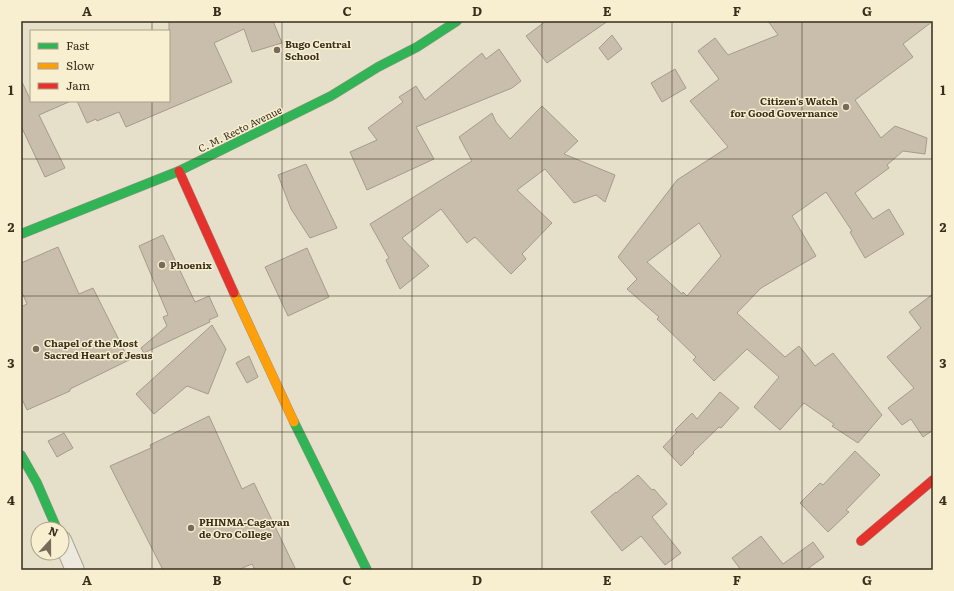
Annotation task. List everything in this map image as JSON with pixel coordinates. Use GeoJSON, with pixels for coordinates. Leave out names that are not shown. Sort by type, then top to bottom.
{"type":"FeatureCollection","features":[{"type":"Feature","properties":{"kind":"main road","name":"C. M. Recto Avenue"},"geometry":{"type":"LineString","coordinates":[[21,234],[179,171],[331,96],[457,21]]}},
{"type":"Feature","properties":{"kind":"main road"},"geometry":{"type":"LineString","coordinates":[[179,171],[283,401],[367,570]]}},
{"type":"Feature","properties":{"kind":"main road"},"geometry":{"type":"LineString","coordinates":[[21,455],[37,483],[54,521]]}},
{"type":"Feature","properties":{"kind":"main road"},"geometry":{"type":"LineString","coordinates":[[861,541],[933,480]]}},
{"type":"Feature","properties":{"kind":"street"},"geometry":{"type":"LineString","coordinates":[[70,558],[75,570]]}},
{"type":"Feature","properties":{"kind":"building"},"geometry":{"type":"Polygon","coordinates":[[[169,21],[273,21],[282,43],[252,52],[244,29],[214,43],[232,82],[126,127],[119,112],[97,121],[96,119],[87,123],[77,102],[170,102],[169,21]]]}},
{"type":"Feature","properties":{"kind":"building"},"geometry":{"type":"Polygon","coordinates":[[[546,21],[608,21],[547,63],[526,36],[546,21]]]}},
{"type":"Feature","properties":{"kind":"building"},"geometry":{"type":"Polygon","coordinates":[[[768,21],[933,21],[903,44],[913,57],[855,100],[881,138],[895,126],[927,138],[925,154],[903,151],[887,165],[889,168],[855,193],[873,219],[889,209],[904,234],[865,258],[850,232],[852,231],[826,192],[792,216],[816,256],[761,288],[737,313],[785,357],[799,346],[815,366],[833,353],[882,415],[858,443],[832,426],[834,424],[804,403],[780,430],[754,407],[779,377],[747,349],[714,381],[693,360],[696,357],[657,319],[659,317],[627,289],[637,279],[618,257],[677,180],[728,147],[690,101],[719,79],[698,51],[715,38],[728,55],[778,35],[768,21]],[[699,223],[647,262],[682,294],[683,292],[687,296],[721,256],[699,223]]]}},
{"type":"Feature","properties":{"kind":"building"},"geometry":{"type":"Polygon","coordinates":[[[612,35],[622,49],[608,60],[599,48],[612,35]]]}},
{"type":"Feature","properties":{"kind":"building"},"geometry":{"type":"Polygon","coordinates":[[[499,49],[521,81],[512,88],[416,127],[434,159],[367,190],[350,152],[377,140],[368,128],[403,102],[399,97],[416,86],[425,100],[482,53],[486,59],[499,49]]]}},
{"type":"Feature","properties":{"kind":"building"},"geometry":{"type":"Polygon","coordinates":[[[675,69],[686,88],[662,102],[651,83],[675,69]]]}},
{"type":"Feature","properties":{"kind":"building"},"geometry":{"type":"Polygon","coordinates":[[[21,80],[30,102],[69,102],[39,115],[65,168],[45,177],[21,126],[21,80]]]}},
{"type":"Feature","properties":{"kind":"building"},"geometry":{"type":"Polygon","coordinates":[[[542,106],[578,141],[564,154],[615,175],[605,202],[596,195],[574,203],[545,169],[517,190],[552,223],[522,254],[526,259],[511,274],[475,237],[467,243],[441,209],[402,238],[429,266],[400,289],[386,260],[389,258],[370,224],[472,161],[459,137],[492,113],[496,122],[510,139],[542,106]]]}},
{"type":"Feature","properties":{"kind":"building"},"geometry":{"type":"Polygon","coordinates":[[[306,164],[337,228],[310,238],[291,209],[278,175],[306,164]]]}},
{"type":"Feature","properties":{"kind":"building"},"geometry":{"type":"Polygon","coordinates":[[[163,235],[195,302],[209,296],[218,316],[209,320],[210,322],[144,353],[141,348],[167,326],[163,317],[168,315],[139,246],[163,235]]]}},
{"type":"Feature","properties":{"kind":"building"},"geometry":{"type":"Polygon","coordinates":[[[58,247],[79,294],[93,288],[129,360],[70,389],[70,391],[27,410],[21,397],[21,307],[27,304],[21,290],[21,263],[58,247]]]}},
{"type":"Feature","properties":{"kind":"building"},"geometry":{"type":"Polygon","coordinates":[[[307,248],[329,297],[288,316],[265,267],[307,248]]]}},
{"type":"Feature","properties":{"kind":"building"},"geometry":{"type":"Polygon","coordinates":[[[933,294],[933,430],[923,437],[911,419],[902,425],[888,408],[914,388],[887,357],[921,328],[909,312],[933,294]]]}},
{"type":"Feature","properties":{"kind":"building"},"geometry":{"type":"Polygon","coordinates":[[[212,325],[226,349],[208,394],[187,386],[154,414],[136,394],[212,325]]]}},
{"type":"Feature","properties":{"kind":"building"},"geometry":{"type":"Polygon","coordinates":[[[249,356],[258,377],[247,383],[236,363],[249,356]]]}},
{"type":"Feature","properties":{"kind":"building"},"geometry":{"type":"Polygon","coordinates":[[[720,392],[739,408],[721,428],[719,427],[693,452],[694,453],[681,466],[663,447],[677,432],[675,430],[692,413],[697,419],[720,392]]]}},
{"type":"Feature","properties":{"kind":"building"},"geometry":{"type":"Polygon","coordinates":[[[209,416],[242,489],[254,483],[296,570],[255,570],[252,564],[238,570],[163,570],[110,466],[151,448],[150,445],[209,416]]]}},
{"type":"Feature","properties":{"kind":"building"},"geometry":{"type":"Polygon","coordinates":[[[64,433],[73,448],[57,457],[48,441],[64,433]]]}},
{"type":"Feature","properties":{"kind":"building"},"geometry":{"type":"Polygon","coordinates":[[[855,451],[880,475],[846,510],[849,512],[828,532],[800,503],[820,483],[823,485],[855,451]]]}},
{"type":"Feature","properties":{"kind":"building"},"geometry":{"type":"Polygon","coordinates":[[[638,475],[652,490],[654,489],[667,504],[652,517],[681,553],[665,565],[641,536],[622,551],[591,512],[638,475]]]}},
{"type":"Feature","properties":{"kind":"building"},"geometry":{"type":"Polygon","coordinates":[[[761,536],[783,564],[813,542],[824,557],[806,570],[741,570],[732,558],[761,536]]]}},
{"type":"Feature","properties":{"kind":"traffic: fast"},"geometry":{"type":"LineString","coordinates":[[21,234],[179,171],[331,96],[378,67],[417,47],[457,21]]}},
{"type":"Feature","properties":{"kind":"traffic: fast"},"geometry":{"type":"LineString","coordinates":[[294,422],[367,570]]}},
{"type":"Feature","properties":{"kind":"traffic: fast"},"geometry":{"type":"LineString","coordinates":[[21,455],[37,483],[54,521]]}},
{"type":"Feature","properties":{"kind":"traffic: slow"},"geometry":{"type":"LineString","coordinates":[[234,293],[294,422]]}},
{"type":"Feature","properties":{"kind":"traffic: jam"},"geometry":{"type":"LineString","coordinates":[[179,171],[234,293]]}},
{"type":"Feature","properties":{"kind":"traffic: jam"},"geometry":{"type":"LineString","coordinates":[[861,541],[933,480]]}},
{"type":"Feature","properties":{"kind":"place","name":"Bugo Central School"},"geometry":{"type":"Point","coordinates":[277,50]}},
{"type":"Feature","properties":{"kind":"place","name":"Citizen's Watch for Good Governance"},"geometry":{"type":"Point","coordinates":[846,107]}},
{"type":"Feature","properties":{"kind":"place","name":"Phoenix"},"geometry":{"type":"Point","coordinates":[162,265]}},
{"type":"Feature","properties":{"kind":"place","name":"Chapel of the Most Sacred Heart of Jesus"},"geometry":{"type":"Point","coordinates":[36,349]}},
{"type":"Feature","properties":{"kind":"place","name":"PHINMA-Cagayan de Oro College"},"geometry":{"type":"Point","coordinates":[191,528]}}]}
